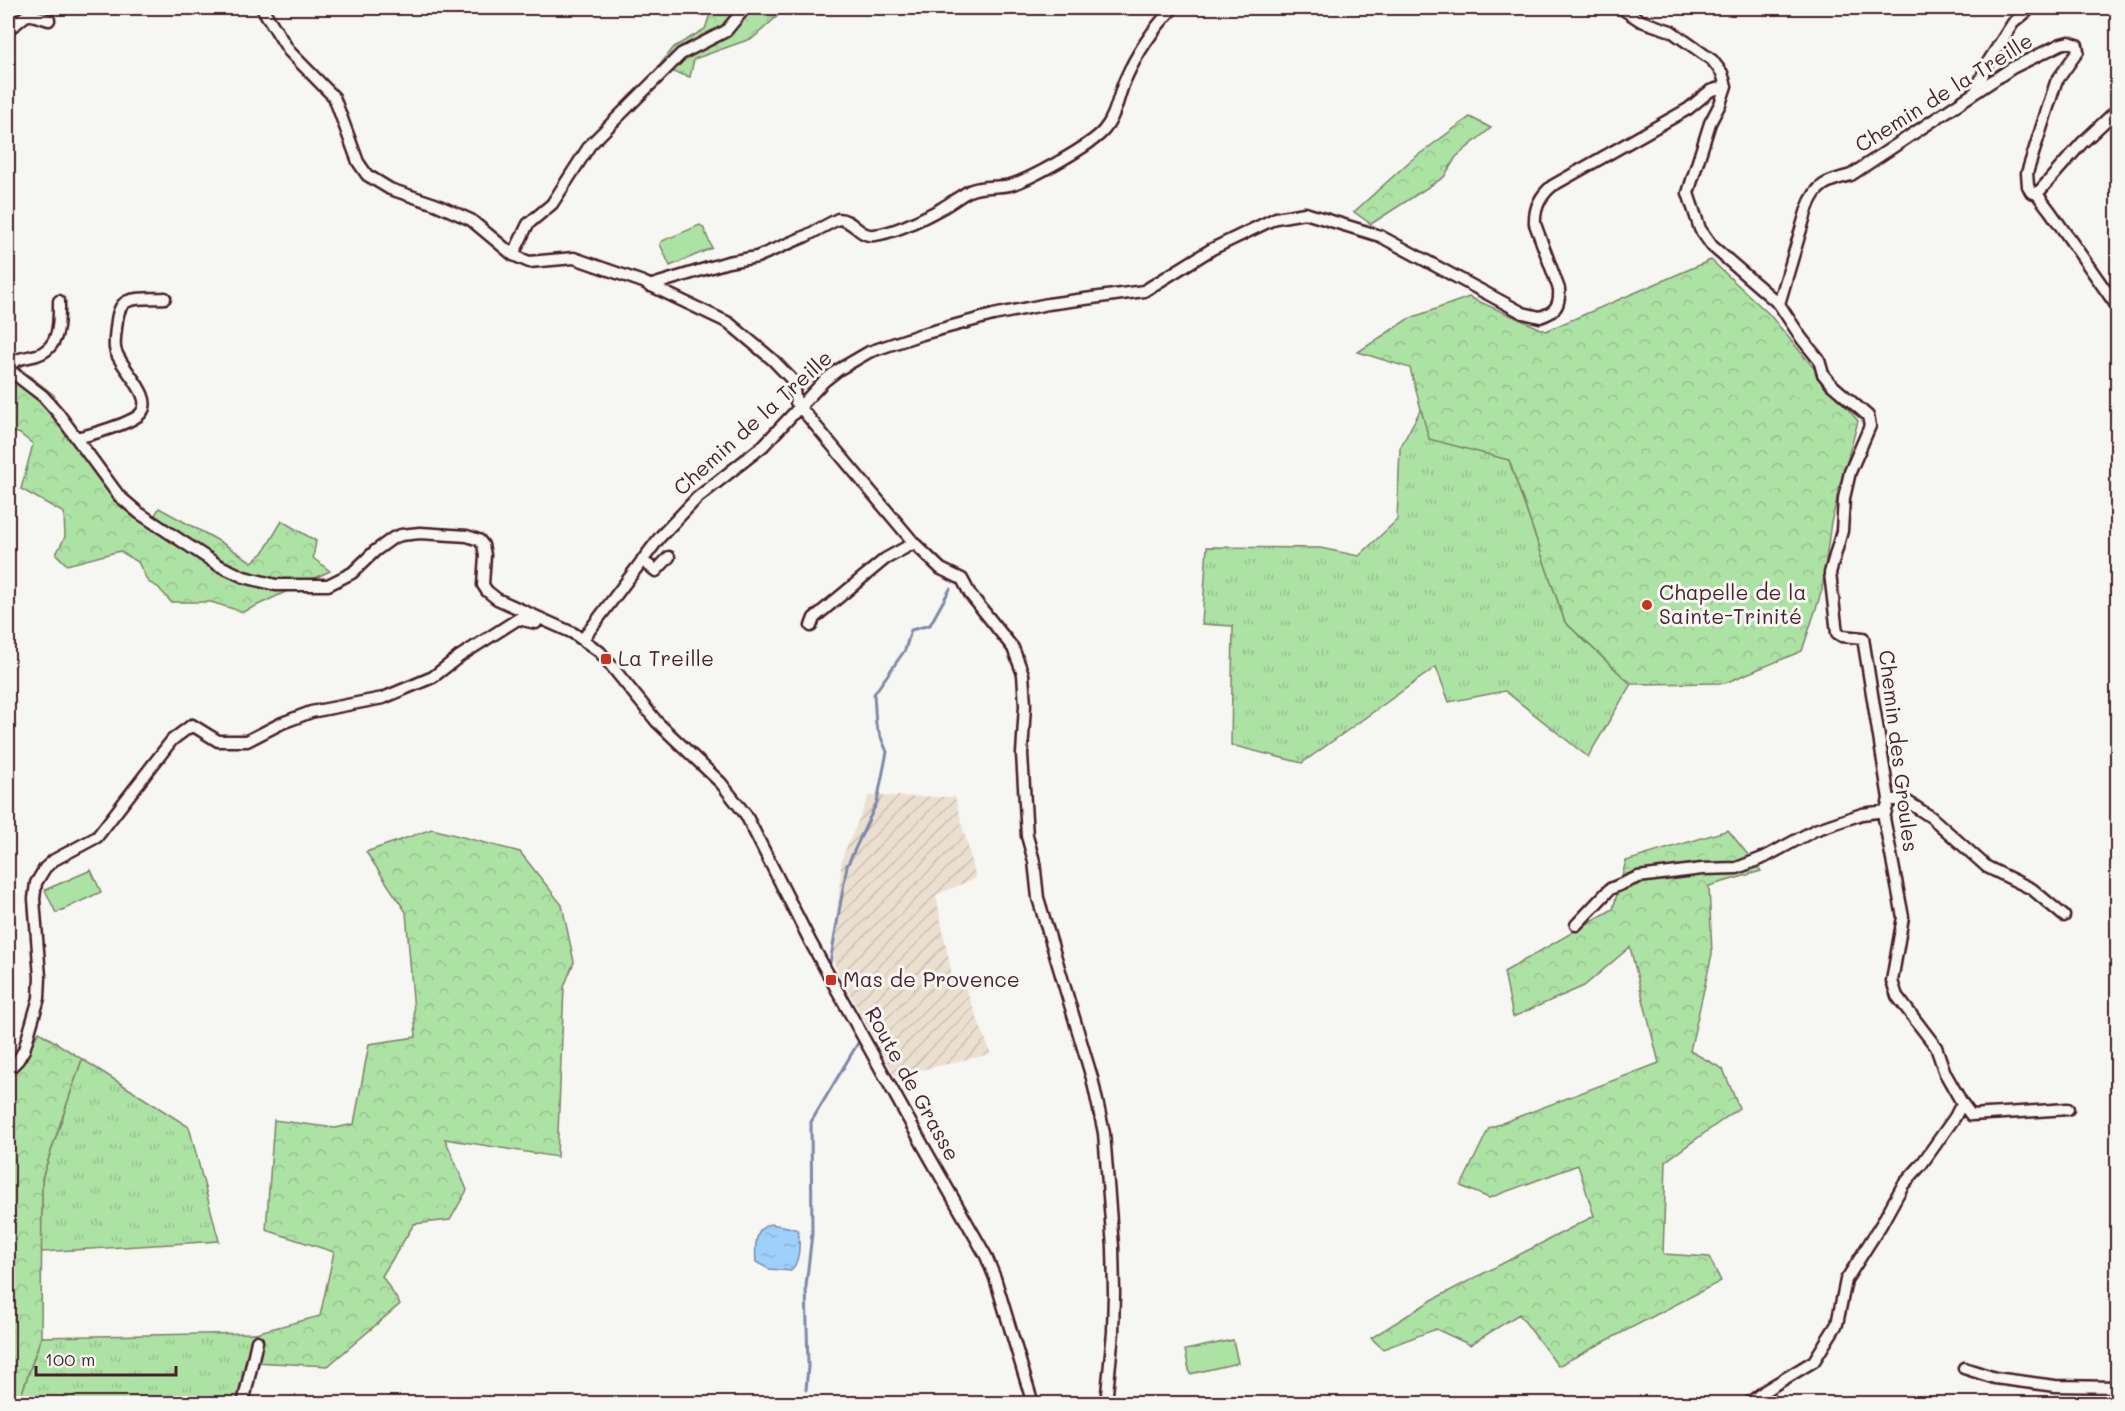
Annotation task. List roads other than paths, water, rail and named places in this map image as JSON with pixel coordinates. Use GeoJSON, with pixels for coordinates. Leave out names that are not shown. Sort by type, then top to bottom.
{"type":"FeatureCollection","features":[{"type":"Feature","properties":{"kind":"street"},"geometry":{"type":"LineString","coordinates":[[262,8],[289,51],[334,97],[358,162],[367,175],[390,189],[435,204],[471,220],[513,255],[529,262],[574,258],[643,282],[729,323],[772,360],[808,397]]}},
{"type":"Feature","properties":{"kind":"street"},"geometry":{"type":"LineString","coordinates":[[513,255],[528,224],[552,204],[590,145],[681,54],[726,31],[745,8]]}},
{"type":"Feature","properties":{"kind":"street"},"geometry":{"type":"LineString","coordinates":[[649,286],[728,262],[757,257],[838,219],[849,222],[863,234],[872,236],[884,233],[928,215],[972,189],[1010,185],[1049,167],[1088,143],[1106,128],[1126,79],[1139,55],[1154,29],[1173,8]]}},
{"type":"Feature","properties":{"kind":"street"},"geometry":{"type":"LineString","coordinates":[[1621,8],[1641,21],[1671,31],[1712,60],[1722,73],[1726,86]]}},
{"type":"Feature","properties":{"kind":"street"},"geometry":{"type":"LineString","coordinates":[[1976,92],[1988,62],[2013,23],[2031,8]]}},
{"type":"Feature","properties":{"kind":"street"},"geometry":{"type":"LineString","coordinates":[[8,29],[24,15],[50,20]]}},
{"type":"Feature","properties":{"kind":"street","name":"Chemin de la Treille"},"geometry":{"type":"LineString","coordinates":[[1779,304],[1807,209],[1812,196],[1820,187],[1832,180],[1851,175],[2012,68],[2069,42],[2077,45],[2078,51],[2056,82],[2026,173],[2031,192],[2037,194]]}},
{"type":"Feature","properties":{"kind":"street","name":"Chemin des Groules"},"geometry":{"type":"LineString","coordinates":[[1726,86],[1710,123],[1688,193],[1700,229],[1712,246],[1779,304],[1819,360],[1823,374],[1831,384],[1868,416],[1870,426],[1850,472],[1844,498],[1842,531],[1830,573],[1837,633],[1842,636],[1863,638],[1866,647],[1889,799],[1884,818],[1904,917],[1892,981],[1897,996],[1936,1047],[1945,1073],[1962,1103]]}},
{"type":"Feature","properties":{"kind":"street","name":"Chemin de la Treille"},"geometry":{"type":"LineString","coordinates":[[583,639],[660,537],[697,498],[763,446],[825,381],[838,370],[869,352],[919,335],[993,315],[1048,304],[1144,291],[1233,238],[1276,218],[1305,213],[1380,236],[1523,313],[1544,316],[1554,311],[1560,300],[1559,289],[1535,224],[1535,216],[1542,196],[1552,186],[1688,110],[1710,91],[1726,86]]}},
{"type":"Feature","properties":{"kind":"street"},"geometry":{"type":"LineString","coordinates":[[2118,109],[2082,143],[2037,194],[2118,308]]}},
{"type":"Feature","properties":{"kind":"street"},"geometry":{"type":"LineString","coordinates":[[59,301],[59,326],[56,339],[48,349],[38,354],[16,358],[8,368],[43,396],[76,438],[98,432],[142,413],[145,403],[143,393],[118,359],[115,347],[118,314],[122,305],[129,301],[165,298]]}},
{"type":"Feature","properties":{"kind":"street"},"geometry":{"type":"LineString","coordinates":[[795,383],[825,381]]}},
{"type":"Feature","properties":{"kind":"street"},"geometry":{"type":"LineString","coordinates":[[795,383],[796,402],[914,543],[941,569],[962,579],[970,594],[1013,648],[1023,674],[1025,705],[1022,754],[1027,836],[1034,861],[1038,898],[1092,1078],[1104,1133],[1114,1292],[1113,1332],[1106,1404]]}},
{"type":"Feature","properties":{"kind":"street","name":"Route de Grasse"},"geometry":{"type":"LineString","coordinates":[[76,438],[119,496],[139,513],[218,565],[244,577],[276,585],[328,585],[352,573],[384,544],[401,535],[420,533],[467,536],[483,544],[485,555],[483,581],[487,591],[497,599],[583,639],[606,659],[657,722],[721,783],[746,815],[811,943],[986,1256],[995,1278],[1033,1404]]}},
{"type":"Feature","properties":{"kind":"street"},"geometry":{"type":"LineString","coordinates":[[811,626],[814,618],[885,559],[914,543]]}},
{"type":"Feature","properties":{"kind":"street"},"geometry":{"type":"LineString","coordinates":[[642,560],[656,571],[669,557]]}},
{"type":"Feature","properties":{"kind":"street"},"geometry":{"type":"LineString","coordinates":[[8,1070],[24,1050],[39,998],[40,977],[34,899],[36,883],[45,868],[54,860],[97,837],[172,740],[189,727],[197,727],[218,741],[247,741],[282,723],[311,712],[368,702],[413,687],[442,671],[460,656],[518,618],[539,624],[551,624]]}},
{"type":"Feature","properties":{"kind":"street"},"geometry":{"type":"LineString","coordinates":[[1889,799],[1908,802],[1931,817],[1987,867],[2032,889],[2064,916]]}},
{"type":"Feature","properties":{"kind":"street"},"geometry":{"type":"LineString","coordinates":[[1576,925],[1610,889],[1638,877],[1702,869],[1737,868],[1765,857],[1815,830],[1862,814],[1886,811]]}},
{"type":"Feature","properties":{"kind":"street"},"geometry":{"type":"LineString","coordinates":[[1749,1404],[1766,1389],[1814,1361],[1837,1324],[1846,1280],[1903,1185],[1921,1165],[1955,1117],[1962,1103],[1971,1115],[2068,1109]]}},
{"type":"Feature","properties":{"kind":"street"},"geometry":{"type":"LineString","coordinates":[[243,1404],[257,1341]]}},
{"type":"Feature","properties":{"kind":"street"},"geometry":{"type":"LineString","coordinates":[[1964,1368],[1995,1378],[2055,1386],[2118,1387]]}},
{"type":"Feature","properties":{"kind":"water"},"geometry":{"type":"Polygon","coordinates":[[[770,1224],[798,1230],[798,1257],[791,1271],[769,1269],[756,1262],[758,1234],[770,1224]]]}},
{"type":"Feature","properties":{"kind":"waterway"},"geometry":{"type":"LineString","coordinates":[[830,963],[847,866],[877,802],[887,752],[876,725],[874,694],[905,650],[911,630],[930,625],[950,589]]}},
{"type":"Feature","properties":{"kind":"waterway"},"geometry":{"type":"LineString","coordinates":[[806,1390],[808,1366],[806,1286],[812,1234],[811,1122],[858,1043]]}},
{"type":"Feature","properties":{"kind":"place","name":"Chapelle de la Sainte-Trinité"},"geometry":{"type":"Point","coordinates":[1647,605]}},
{"type":"Feature","properties":{"kind":"place","name":"La Treille"},"geometry":{"type":"Point","coordinates":[606,659]}},
{"type":"Feature","properties":{"kind":"place","name":"Mas de Provence"},"geometry":{"type":"Point","coordinates":[831,980]}}]}
